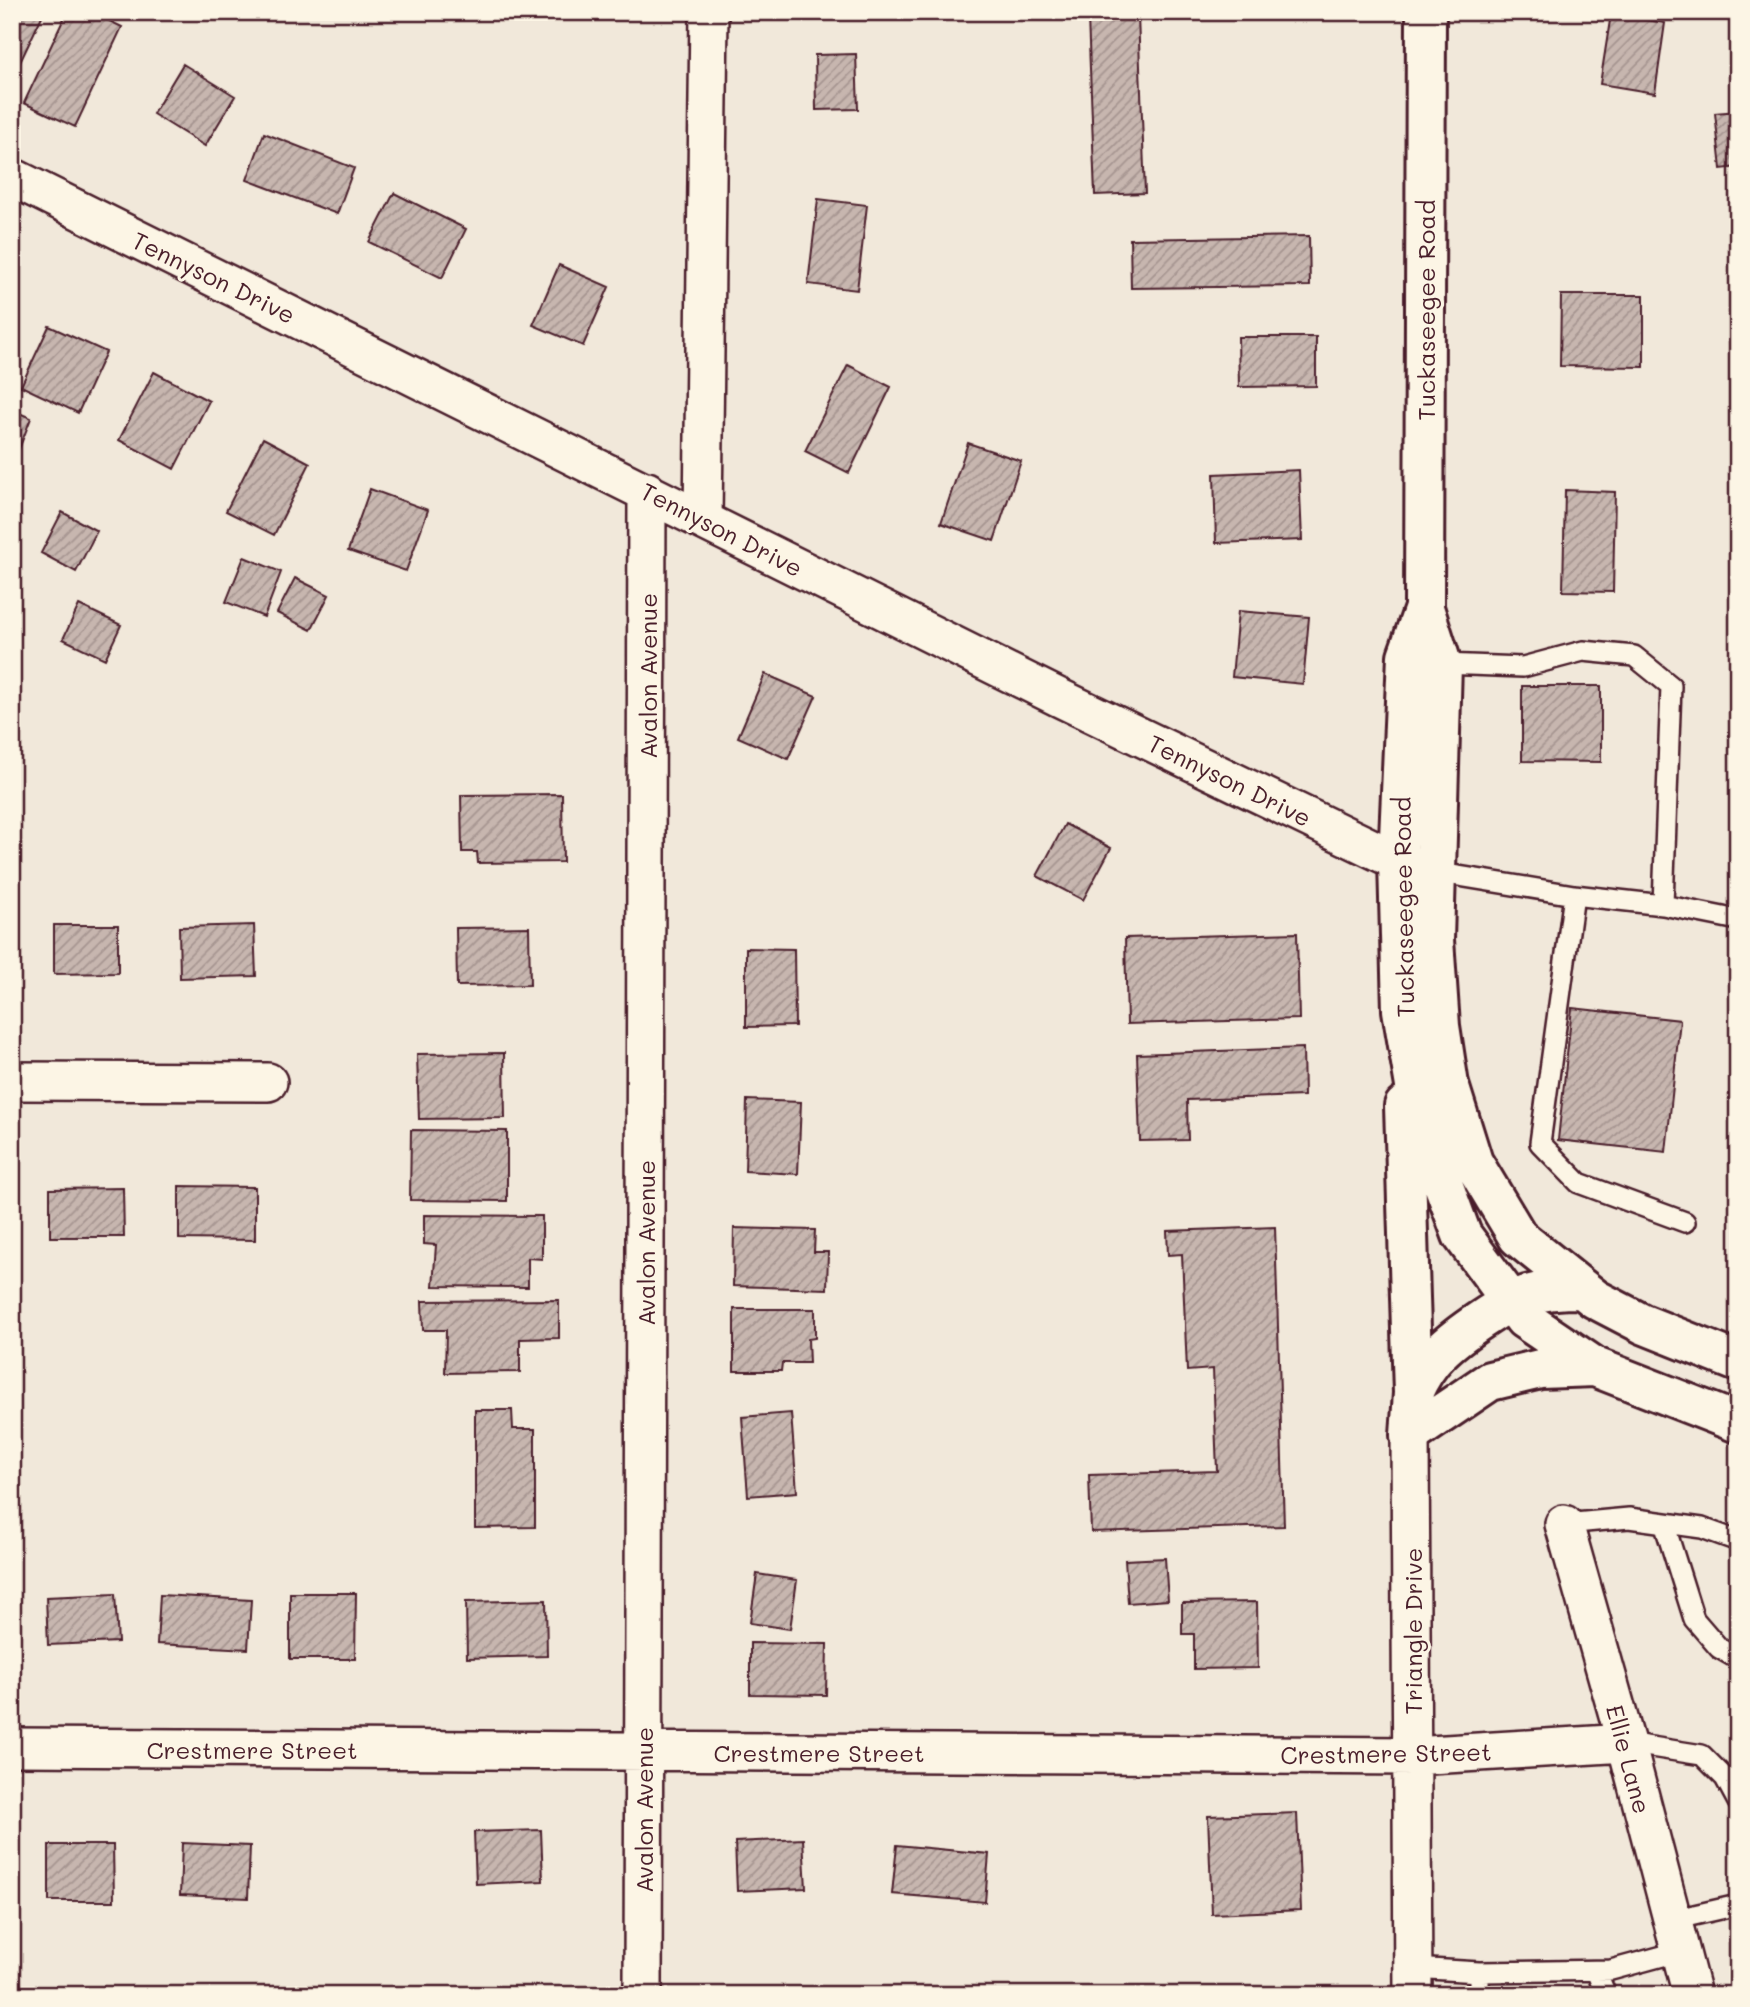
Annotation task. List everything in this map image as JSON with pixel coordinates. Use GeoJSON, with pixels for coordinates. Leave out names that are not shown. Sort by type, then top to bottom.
{"type":"FeatureCollection","features":[{"type":"Feature","properties":{"kind":"main road","name":"Tuckaseegee Road"},"geometry":{"type":"LineString","coordinates":[[1426,12],[1424,608],[1442,664],[1434,940],[1440,1026],[1450,1085],[1473,1163],[1518,1237],[1595,1299],[1643,1324],[1738,1362]]}},
{"type":"Feature","properties":{"kind":"main road","name":"Tuckaseegee Road"},"geometry":{"type":"LineString","coordinates":[[1424,608],[1407,656],[1398,861],[1402,1010],[1415,1086],[1435,1164],[1462,1235],[1524,1319],[1595,1367],[1738,1423]]}},
{"type":"Feature","properties":{"kind":"main road"},"geometry":{"type":"LineString","coordinates":[[1402,1010],[1413,1393],[1410,1435]]}},
{"type":"Feature","properties":{"kind":"main road"},"geometry":{"type":"LineString","coordinates":[[1413,1393],[1440,1352],[1512,1302],[1526,1295],[1551,1290],[1581,1289]]}},
{"type":"Feature","properties":{"kind":"main road"},"geometry":{"type":"LineString","coordinates":[[1410,1435],[1490,1381],[1540,1368],[1595,1367]]}},
{"type":"Feature","properties":{"kind":"street"},"geometry":{"type":"LineString","coordinates":[[703,519],[709,12]]}},
{"type":"Feature","properties":{"kind":"street","name":"Tennyson Drive"},"geometry":{"type":"LineString","coordinates":[[12,177],[1058,697],[1398,861],[1434,872]]}},
{"type":"Feature","properties":{"kind":"street","name":"Avalon Avenue"},"geometry":{"type":"LineString","coordinates":[[643,1995],[647,491]]}},
{"type":"Feature","properties":{"kind":"street"},"geometry":{"type":"LineString","coordinates":[[12,1081],[268,1083]]}},
{"type":"Feature","properties":{"kind":"street","name":"Triangle Drive"},"geometry":{"type":"LineString","coordinates":[[1410,1435],[1413,1982]]}},
{"type":"Feature","properties":{"kind":"street","name":"Ellie Lane"},"geometry":{"type":"LineString","coordinates":[[1564,1524],[1626,1743],[1692,1995]]}},
{"type":"Feature","properties":{"kind":"street","name":"Crestmere Street"},"geometry":{"type":"LineString","coordinates":[[12,1747],[1413,1756],[1626,1743]]}},
{"type":"Feature","properties":{"kind":"lane"},"geometry":{"type":"LineString","coordinates":[[1442,664],[1522,667],[1583,651],[1634,656],[1671,686],[1663,905]]}},
{"type":"Feature","properties":{"kind":"lane"},"geometry":{"type":"LineString","coordinates":[[1434,872],[1574,895],[1663,905],[1738,920]]}},
{"type":"Feature","properties":{"kind":"lane"},"geometry":{"type":"LineString","coordinates":[[1574,895],[1540,1143],[1579,1183],[1685,1222]]}},
{"type":"Feature","properties":{"kind":"lane"},"geometry":{"type":"LineString","coordinates":[[1564,1524],[1629,1518],[1702,1528],[1738,1541]]}},
{"type":"Feature","properties":{"kind":"lane"},"geometry":{"type":"LineString","coordinates":[[1664,1523],[1693,1619],[1718,1648],[1738,1659]]}},
{"type":"Feature","properties":{"kind":"lane"},"geometry":{"type":"LineString","coordinates":[[1626,1743],[1702,1755],[1725,1778],[1738,1802]]}},
{"type":"Feature","properties":{"kind":"lane"},"geometry":{"type":"LineString","coordinates":[[1413,1982],[1479,1972],[1611,1970],[1738,1905]]}},
{"type":"Feature","properties":{"kind":"lane"},"geometry":{"type":"LineString","coordinates":[[1597,1971],[1606,1995]]}},
{"type":"Feature","properties":{"kind":"lane"},"geometry":{"type":"LineString","coordinates":[[1479,1972],[1479,1995]]}},
{"type":"Feature","properties":{"kind":"building"},"geometry":{"type":"Polygon","coordinates":[[[12,12],[44,12],[12,79],[12,12]]]}},
{"type":"Feature","properties":{"kind":"building"},"geometry":{"type":"Polygon","coordinates":[[[67,12],[91,12],[122,27],[75,127],[24,103],[67,12]]]}},
{"type":"Feature","properties":{"kind":"building"},"geometry":{"type":"Polygon","coordinates":[[[1611,14],[1665,23],[1655,93],[1600,84],[1611,14]]]}},
{"type":"Feature","properties":{"kind":"building"},"geometry":{"type":"Polygon","coordinates":[[[1138,16],[1145,193],[1095,195],[1088,18],[1138,16]]]}},
{"type":"Feature","properties":{"kind":"building"},"geometry":{"type":"Polygon","coordinates":[[[856,54],[858,109],[816,110],[815,55],[856,54]]]}},
{"type":"Feature","properties":{"kind":"building"},"geometry":{"type":"Polygon","coordinates":[[[183,64],[235,96],[205,146],[153,114],[183,64]]]}},
{"type":"Feature","properties":{"kind":"building"},"geometry":{"type":"Polygon","coordinates":[[[1738,111],[1738,167],[1721,169],[1715,113],[1738,111]]]}},
{"type":"Feature","properties":{"kind":"building"},"geometry":{"type":"Polygon","coordinates":[[[264,133],[354,168],[337,214],[247,180],[264,133]]]}},
{"type":"Feature","properties":{"kind":"building"},"geometry":{"type":"Polygon","coordinates":[[[394,193],[466,229],[442,278],[369,242],[394,193]]]}},
{"type":"Feature","properties":{"kind":"building"},"geometry":{"type":"Polygon","coordinates":[[[818,199],[867,205],[857,290],[808,284],[818,199]]]}},
{"type":"Feature","properties":{"kind":"building"},"geometry":{"type":"Polygon","coordinates":[[[1309,236],[1310,286],[1131,288],[1130,239],[1309,236]]]}},
{"type":"Feature","properties":{"kind":"building"},"geometry":{"type":"Polygon","coordinates":[[[559,265],[609,287],[583,346],[533,325],[559,265]]]}},
{"type":"Feature","properties":{"kind":"building"},"geometry":{"type":"Polygon","coordinates":[[[1561,295],[1644,295],[1644,367],[1560,366],[1561,295]]]}},
{"type":"Feature","properties":{"kind":"building"},"geometry":{"type":"Polygon","coordinates":[[[49,326],[106,352],[78,413],[21,386],[49,326]]]}},
{"type":"Feature","properties":{"kind":"building"},"geometry":{"type":"Polygon","coordinates":[[[1238,337],[1316,337],[1316,386],[1239,387],[1238,337]]]}},
{"type":"Feature","properties":{"kind":"building"},"geometry":{"type":"Polygon","coordinates":[[[848,365],[891,387],[849,473],[805,451],[848,365]]]}},
{"type":"Feature","properties":{"kind":"building"},"geometry":{"type":"Polygon","coordinates":[[[154,372],[209,401],[174,469],[119,440],[154,372]]]}},
{"type":"Feature","properties":{"kind":"building"},"geometry":{"type":"Polygon","coordinates":[[[12,410],[31,418],[12,467],[12,410]]]}},
{"type":"Feature","properties":{"kind":"building"},"geometry":{"type":"Polygon","coordinates":[[[263,438],[310,463],[274,535],[226,511],[263,438]]]}},
{"type":"Feature","properties":{"kind":"building"},"geometry":{"type":"Polygon","coordinates":[[[968,443],[1021,461],[994,541],[941,523],[968,443]]]}},
{"type":"Feature","properties":{"kind":"building"},"geometry":{"type":"Polygon","coordinates":[[[1299,470],[1302,540],[1216,543],[1214,474],[1299,470]]]}},
{"type":"Feature","properties":{"kind":"building"},"geometry":{"type":"Polygon","coordinates":[[[370,489],[428,510],[406,571],[348,551],[370,489]]]}},
{"type":"Feature","properties":{"kind":"building"},"geometry":{"type":"Polygon","coordinates":[[[1565,490],[1615,492],[1613,592],[1563,591],[1565,490]]]}},
{"type":"Feature","properties":{"kind":"building"},"geometry":{"type":"Polygon","coordinates":[[[62,512],[97,531],[76,572],[41,553],[62,512]]]}},
{"type":"Feature","properties":{"kind":"building"},"geometry":{"type":"Polygon","coordinates":[[[244,557],[281,572],[264,617],[226,602],[244,557]]]}},
{"type":"Feature","properties":{"kind":"building"},"geometry":{"type":"Polygon","coordinates":[[[295,578],[329,595],[311,630],[277,613],[295,578]]]}},
{"type":"Feature","properties":{"kind":"building"},"geometry":{"type":"Polygon","coordinates":[[[79,605],[121,625],[105,659],[63,639],[79,605]]]}},
{"type":"Feature","properties":{"kind":"building"},"geometry":{"type":"Polygon","coordinates":[[[1238,611],[1309,617],[1303,684],[1232,677],[1238,611]]]}},
{"type":"Feature","properties":{"kind":"building"},"geometry":{"type":"Polygon","coordinates":[[[765,674],[816,696],[788,759],[738,737],[765,674]]]}},
{"type":"Feature","properties":{"kind":"building"},"geometry":{"type":"Polygon","coordinates":[[[1522,686],[1601,686],[1601,762],[1522,761],[1522,686]]]}},
{"type":"Feature","properties":{"kind":"building"},"geometry":{"type":"Polygon","coordinates":[[[562,794],[563,862],[478,863],[477,852],[462,852],[461,795],[562,794]]]}},
{"type":"Feature","properties":{"kind":"building"},"geometry":{"type":"Polygon","coordinates":[[[1065,824],[1111,848],[1083,900],[1037,876],[1065,824]]]}},
{"type":"Feature","properties":{"kind":"building"},"geometry":{"type":"Polygon","coordinates":[[[54,925],[118,925],[118,973],[54,974],[54,925]]]}},
{"type":"Feature","properties":{"kind":"building"},"geometry":{"type":"Polygon","coordinates":[[[254,925],[256,976],[180,978],[179,927],[254,925]]]}},
{"type":"Feature","properties":{"kind":"building"},"geometry":{"type":"Polygon","coordinates":[[[529,927],[530,985],[457,986],[456,928],[529,927]]]}},
{"type":"Feature","properties":{"kind":"building"},"geometry":{"type":"Polygon","coordinates":[[[1297,933],[1299,1019],[1127,1024],[1125,938],[1297,933]]]}},
{"type":"Feature","properties":{"kind":"building"},"geometry":{"type":"Polygon","coordinates":[[[746,948],[794,949],[795,1026],[746,1027],[746,948]]]}},
{"type":"Feature","properties":{"kind":"building"},"geometry":{"type":"Polygon","coordinates":[[[1572,1008],[1680,1020],[1666,1152],[1558,1140],[1572,1008]]]}},
{"type":"Feature","properties":{"kind":"building"},"geometry":{"type":"Polygon","coordinates":[[[1303,1048],[1304,1096],[1187,1100],[1188,1140],[1140,1141],[1137,1054],[1303,1048]]]}},
{"type":"Feature","properties":{"kind":"building"},"geometry":{"type":"Polygon","coordinates":[[[504,1053],[505,1118],[419,1119],[417,1054],[504,1053]]]}},
{"type":"Feature","properties":{"kind":"building"},"geometry":{"type":"Polygon","coordinates":[[[747,1100],[801,1102],[798,1174],[745,1171],[747,1100]]]}},
{"type":"Feature","properties":{"kind":"building"},"geometry":{"type":"Polygon","coordinates":[[[411,1130],[507,1131],[507,1201],[410,1200],[411,1130]]]}},
{"type":"Feature","properties":{"kind":"building"},"geometry":{"type":"Polygon","coordinates":[[[179,1186],[255,1187],[255,1240],[179,1239],[179,1186]]]}},
{"type":"Feature","properties":{"kind":"building"},"geometry":{"type":"Polygon","coordinates":[[[123,1188],[124,1237],[50,1237],[50,1189],[123,1188]]]}},
{"type":"Feature","properties":{"kind":"building"},"geometry":{"type":"Polygon","coordinates":[[[424,1215],[542,1216],[542,1259],[528,1258],[528,1287],[433,1286],[436,1245],[424,1244],[424,1215]]]}},
{"type":"Feature","properties":{"kind":"building"},"geometry":{"type":"Polygon","coordinates":[[[1275,1227],[1284,1526],[1091,1532],[1089,1475],[1217,1471],[1213,1369],[1187,1371],[1182,1254],[1168,1255],[1167,1231],[1275,1227]]]}},
{"type":"Feature","properties":{"kind":"building"},"geometry":{"type":"Polygon","coordinates":[[[734,1228],[815,1230],[814,1252],[828,1252],[827,1289],[733,1286],[734,1228]]]}},
{"type":"Feature","properties":{"kind":"building"},"geometry":{"type":"Polygon","coordinates":[[[559,1300],[559,1338],[520,1339],[520,1372],[445,1373],[446,1330],[423,1330],[422,1301],[559,1300]]]}},
{"type":"Feature","properties":{"kind":"building"},"geometry":{"type":"Polygon","coordinates":[[[734,1309],[815,1309],[815,1338],[808,1339],[809,1363],[782,1363],[781,1371],[734,1371],[734,1309]]]}},
{"type":"Feature","properties":{"kind":"building"},"geometry":{"type":"Polygon","coordinates":[[[475,1410],[512,1410],[513,1429],[535,1429],[535,1527],[475,1528],[475,1410]]]}},
{"type":"Feature","properties":{"kind":"building"},"geometry":{"type":"Polygon","coordinates":[[[791,1413],[797,1492],[748,1496],[742,1417],[791,1413]]]}},
{"type":"Feature","properties":{"kind":"building"},"geometry":{"type":"Polygon","coordinates":[[[1165,1558],[1168,1600],[1128,1603],[1125,1560],[1165,1558]]]}},
{"type":"Feature","properties":{"kind":"building"},"geometry":{"type":"Polygon","coordinates":[[[757,1574],[797,1580],[790,1629],[750,1623],[757,1574]]]}},
{"type":"Feature","properties":{"kind":"building"},"geometry":{"type":"Polygon","coordinates":[[[290,1593],[356,1593],[355,1659],[290,1659],[290,1593]]]}},
{"type":"Feature","properties":{"kind":"building"},"geometry":{"type":"Polygon","coordinates":[[[115,1594],[118,1642],[48,1645],[46,1597],[115,1594]]]}},
{"type":"Feature","properties":{"kind":"building"},"geometry":{"type":"Polygon","coordinates":[[[160,1595],[251,1600],[248,1649],[157,1644],[160,1595]]]}},
{"type":"Feature","properties":{"kind":"building"},"geometry":{"type":"Polygon","coordinates":[[[546,1600],[547,1656],[467,1658],[466,1602],[546,1600]]]}},
{"type":"Feature","properties":{"kind":"building"},"geometry":{"type":"Polygon","coordinates":[[[1257,1602],[1258,1668],[1194,1669],[1194,1634],[1182,1634],[1182,1603],[1257,1602]]]}},
{"type":"Feature","properties":{"kind":"building"},"geometry":{"type":"Polygon","coordinates":[[[750,1643],[827,1644],[826,1695],[750,1694],[750,1643]]]}},
{"type":"Feature","properties":{"kind":"building"},"geometry":{"type":"Polygon","coordinates":[[[1297,1813],[1301,1910],[1212,1914],[1208,1816],[1297,1813]]]}},
{"type":"Feature","properties":{"kind":"building"},"geometry":{"type":"Polygon","coordinates":[[[541,1830],[543,1881],[476,1884],[474,1832],[541,1830]]]}},
{"type":"Feature","properties":{"kind":"building"},"geometry":{"type":"Polygon","coordinates":[[[803,1839],[806,1888],[737,1891],[735,1842],[803,1839]]]}},
{"type":"Feature","properties":{"kind":"building"},"geometry":{"type":"Polygon","coordinates":[[[182,1843],[250,1846],[248,1898],[180,1895],[182,1843]]]}},
{"type":"Feature","properties":{"kind":"building"},"geometry":{"type":"Polygon","coordinates":[[[49,1845],[113,1845],[114,1901],[49,1901],[49,1845]]]}},
{"type":"Feature","properties":{"kind":"building"},"geometry":{"type":"Polygon","coordinates":[[[897,1845],[989,1854],[985,1902],[892,1894],[897,1845]]]}},
{"type":"Feature","properties":{"kind":"building"},"geometry":{"type":"Polygon","coordinates":[[[485,1994],[543,1995],[485,1995],[485,1994]]]}}]}
